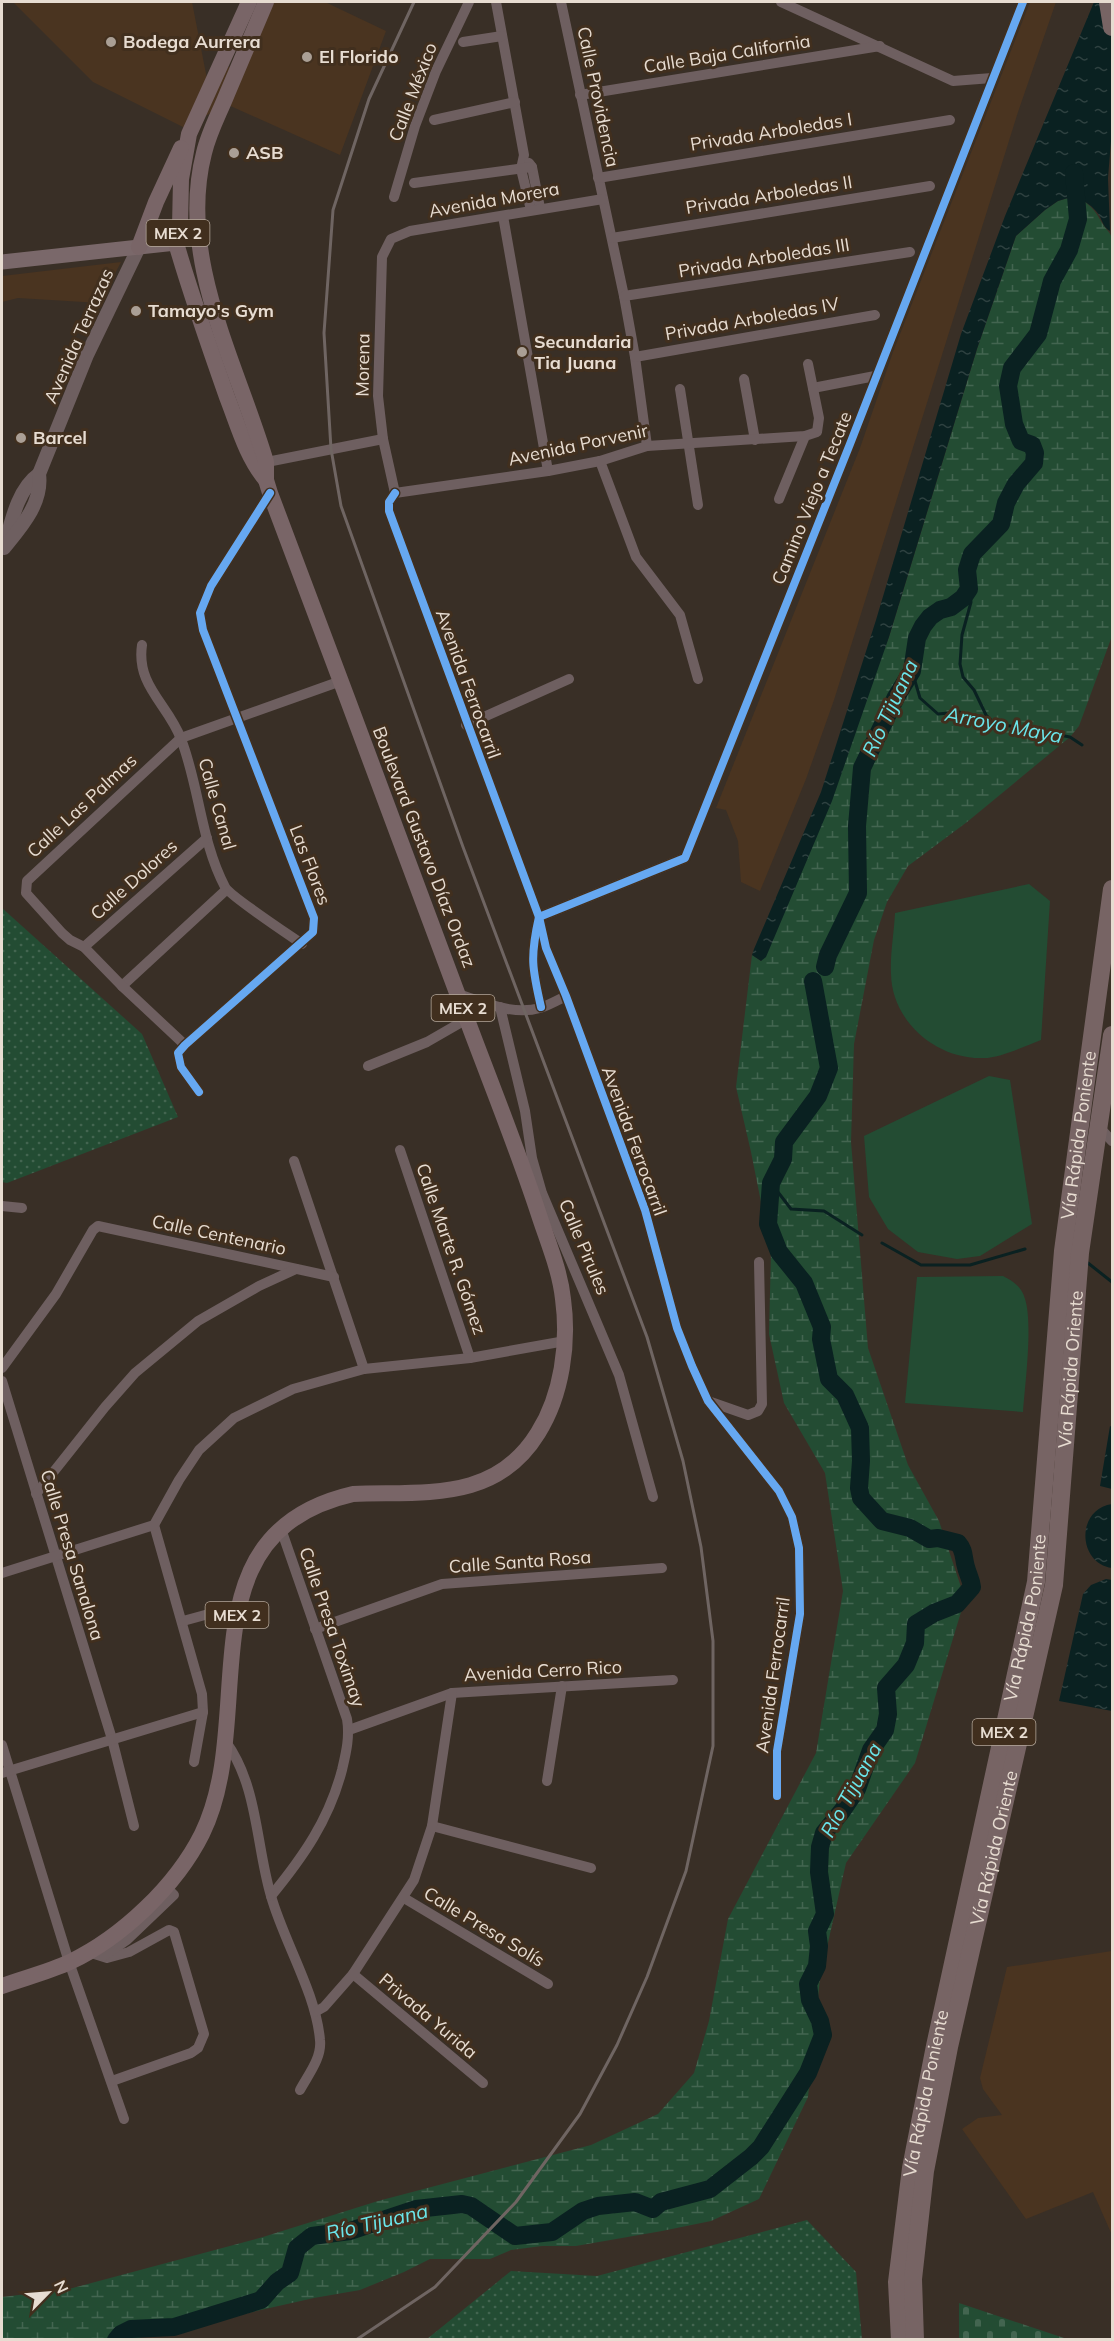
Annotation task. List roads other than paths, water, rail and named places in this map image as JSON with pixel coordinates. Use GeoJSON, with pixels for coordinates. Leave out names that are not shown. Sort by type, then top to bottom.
{"type":"FeatureCollection","features":[{"type":"Feature","properties":{"kind":"highway"},"geometry":{"type":"LineString","coordinates":[[1108,2],[1113,27]]}},
{"type":"Feature","properties":{"kind":"highway","name":"Vía Rápida Poniente"},"geometry":{"type":"LineString","coordinates":[[900,2340],[897,2282],[910,2168],[1036,1582],[1063,1251],[1113,889]]}},
{"type":"Feature","properties":{"kind":"highway","name":"Vía Rápida Oriente"},"geometry":{"type":"LineString","coordinates":[[915,2340],[913,2279],[925,2171],[949,2047],[1054,1585],[1080,1253],[1113,1035]]}},
{"type":"Feature","properties":{"kind":"main road","name":"Boulevard Gustavo Díaz Ordaz"},"geometry":{"type":"LineString","coordinates":[[249,2],[189,134],[181,179],[180,227],[176,243],[206,338],[260,463]]}},
{"type":"Feature","properties":{"kind":"main road","name":"Boulevard Gustavo Díaz Ordaz"},"geometry":{"type":"LineString","coordinates":[[2,1986],[96,1954],[166,1887],[202,1834],[217,1792],[226,1742],[238,1606],[254,1564],[270,1539],[280,1528],[313,1508],[340,1497],[354,1494],[458,1489],[484,1482],[508,1468],[530,1445],[547,1416],[558,1383],[565,1341],[565,1313],[559,1276],[538,1195],[467,1019],[268,487],[214,309],[202,259],[197,213],[201,165],[211,130],[267,2]]}},
{"type":"Feature","properties":{"kind":"main road"},"geometry":{"type":"LineString","coordinates":[[139,247],[156,202],[189,134]]}},
{"type":"Feature","properties":{"kind":"main road"},"geometry":{"type":"LineString","coordinates":[[2,262],[176,243],[197,213]]}},
{"type":"Feature","properties":{"kind":"main road"},"geometry":{"type":"LineString","coordinates":[[176,243],[193,265],[214,309]]}},
{"type":"Feature","properties":{"kind":"street","name":"Calle México"},"geometry":{"type":"LineString","coordinates":[[394,197],[415,126],[436,71],[469,2]]}},
{"type":"Feature","properties":{"kind":"street"},"geometry":{"type":"LineString","coordinates":[[496,2],[536,209]]}},
{"type":"Feature","properties":{"kind":"street","name":"Calle Providencia"},"geometry":{"type":"LineString","coordinates":[[561,2],[624,296],[647,446]]}},
{"type":"Feature","properties":{"kind":"street"},"geometry":{"type":"LineString","coordinates":[[781,2],[953,81],[992,78]]}},
{"type":"Feature","properties":{"kind":"street","name":"Camino Viejo a Tecate"},"geometry":{"type":"LineString","coordinates":[[539,917],[685,858],[1023,2]]}},
{"type":"Feature","properties":{"kind":"street"},"geometry":{"type":"LineString","coordinates":[[463,42],[502,36]]}},
{"type":"Feature","properties":{"kind":"street","name":"Calle Baja California"},"geometry":{"type":"LineString","coordinates":[[580,95],[880,46]]}},
{"type":"Feature","properties":{"kind":"street"},"geometry":{"type":"LineString","coordinates":[[434,120],[514,102]]}},
{"type":"Feature","properties":{"kind":"street","name":"Privada Arboledas I"},"geometry":{"type":"LineString","coordinates":[[598,178],[950,120]]}},
{"type":"Feature","properties":{"kind":"street"},"geometry":{"type":"LineString","coordinates":[[414,183],[527,168]]}},
{"type":"Feature","properties":{"kind":"street","name":"Privada Arboledas II"},"geometry":{"type":"LineString","coordinates":[[612,238],[930,186]]}},
{"type":"Feature","properties":{"kind":"street","name":"Avenida Morera"},"geometry":{"type":"LineString","coordinates":[[391,239],[410,231],[603,199]]}},
{"type":"Feature","properties":{"kind":"street"},"geometry":{"type":"LineString","coordinates":[[503,216],[548,471]]}},
{"type":"Feature","properties":{"kind":"street","name":"Morena"},"geometry":{"type":"LineString","coordinates":[[391,239],[382,257],[378,396],[383,439],[395,493]]}},
{"type":"Feature","properties":{"kind":"street","name":"Avenida Terrazas"},"geometry":{"type":"LineString","coordinates":[[3,551],[25,523],[40,491],[39,474],[87,355],[139,247]]}},
{"type":"Feature","properties":{"kind":"street","name":"Privada Arboledas III"},"geometry":{"type":"LineString","coordinates":[[624,296],[910,252]]}},
{"type":"Feature","properties":{"kind":"street","name":"Privada Arboledas IV"},"geometry":{"type":"LineString","coordinates":[[635,357],[875,315]]}},
{"type":"Feature","properties":{"kind":"street"},"geometry":{"type":"LineString","coordinates":[[779,499],[804,436],[817,432],[819,418],[808,364]]}},
{"type":"Feature","properties":{"kind":"street"},"geometry":{"type":"LineString","coordinates":[[813,388],[875,376]]}},
{"type":"Feature","properties":{"kind":"street"},"geometry":{"type":"LineString","coordinates":[[744,380],[755,440]]}},
{"type":"Feature","properties":{"kind":"street"},"geometry":{"type":"LineString","coordinates":[[681,389],[698,504]]}},
{"type":"Feature","properties":{"kind":"street","name":"Avenida Porvenir"},"geometry":{"type":"LineString","coordinates":[[395,493],[548,471],[600,461],[647,446],[804,436]]}},
{"type":"Feature","properties":{"kind":"street"},"geometry":{"type":"LineString","coordinates":[[260,463],[383,439]]}},
{"type":"Feature","properties":{"kind":"street"},"geometry":{"type":"LineString","coordinates":[[600,461],[636,557],[680,615],[698,679]]}},
{"type":"Feature","properties":{"kind":"street","name":"Las Flores"},"geometry":{"type":"LineString","coordinates":[[185,1045],[313,932],[314,918],[203,630],[200,613],[268,487]]}},
{"type":"Feature","properties":{"kind":"street","name":"Avenida Ferrocarril"},"geometry":{"type":"LineString","coordinates":[[395,493],[389,502],[389,511],[466,725],[539,917],[546,948],[645,1210],[677,1329],[708,1401],[779,1491],[792,1517],[799,1548],[800,1614],[777,1751],[777,1796]]}},
{"type":"Feature","properties":{"kind":"street","name":"Calle Canal"},"geometry":{"type":"LineString","coordinates":[[142,645],[140,660],[144,676],[181,738],[207,838],[226,890]]}},
{"type":"Feature","properties":{"kind":"street"},"geometry":{"type":"LineString","coordinates":[[466,725],[569,679]]}},
{"type":"Feature","properties":{"kind":"street","name":"Calle Las Palmas"},"geometry":{"type":"LineString","coordinates":[[185,1045],[84,947],[62,933],[27,893],[25,887],[27,881],[181,738],[341,681]]}},
{"type":"Feature","properties":{"kind":"street","name":"Calle Dolores"},"geometry":{"type":"LineString","coordinates":[[84,947],[207,838]]}},
{"type":"Feature","properties":{"kind":"street"},"geometry":{"type":"LineString","coordinates":[[122,986],[226,890],[302,944]]}},
{"type":"Feature","properties":{"kind":"street"},"geometry":{"type":"LineString","coordinates":[[539,917],[532,947],[532,967],[541,1007]]}},
{"type":"Feature","properties":{"kind":"street"},"geometry":{"type":"LineString","coordinates":[[458,993],[500,1007],[524,1011],[541,1007],[566,996]]}},
{"type":"Feature","properties":{"kind":"street","name":"Calle Pirules"},"geometry":{"type":"LineString","coordinates":[[500,1007],[525,1111],[538,1195],[619,1375],[653,1497]]}},
{"type":"Feature","properties":{"kind":"street"},"geometry":{"type":"LineString","coordinates":[[368,1066],[427,1042],[467,1019]]}},
{"type":"Feature","properties":{"kind":"street"},"geometry":{"type":"LineString","coordinates":[[185,1045],[178,1053],[178,1059],[199,1092]]}},
{"type":"Feature","properties":{"kind":"street"},"geometry":{"type":"LineString","coordinates":[[1099,1127],[1113,1141]]}},
{"type":"Feature","properties":{"kind":"street","name":"Calle Marte R. Gómez"},"geometry":{"type":"LineString","coordinates":[[400,1150],[470,1358]]}},
{"type":"Feature","properties":{"kind":"street"},"geometry":{"type":"LineString","coordinates":[[294,1161],[364,1369]]}},
{"type":"Feature","properties":{"kind":"street"},"geometry":{"type":"LineString","coordinates":[[2,1206],[22,1208]]}},
{"type":"Feature","properties":{"kind":"street","name":"Calle Centenario"},"geometry":{"type":"LineString","coordinates":[[2,1368],[56,1294],[93,1230],[98,1226],[334,1277]]}},
{"type":"Feature","properties":{"kind":"street"},"geometry":{"type":"LineString","coordinates":[[708,1401],[748,1415],[758,1411],[762,1404],[759,1262]]}},
{"type":"Feature","properties":{"kind":"street"},"geometry":{"type":"LineString","coordinates":[[36,1494],[135,1372],[198,1321],[259,1286],[296,1269]]}},
{"type":"Feature","properties":{"kind":"street"},"geometry":{"type":"LineString","coordinates":[[2,1573],[154,1526],[179,1480],[199,1450],[234,1418],[293,1389],[364,1369],[470,1358],[565,1341]]}},
{"type":"Feature","properties":{"kind":"street","name":"Calle Presa Sanalona"},"geometry":{"type":"LineString","coordinates":[[2,1381],[112,1739],[134,1826]]}},
{"type":"Feature","properties":{"kind":"street"},"geometry":{"type":"LineString","coordinates":[[154,1526],[202,1694],[203,1712],[194,1762]]}},
{"type":"Feature","properties":{"kind":"street","name":"Calle Presa Toximay"},"geometry":{"type":"LineString","coordinates":[[271,1896],[300,1861],[326,1818],[338,1785],[349,1730],[280,1528]]}},
{"type":"Feature","properties":{"kind":"street","name":"Calle Santa Rosa"},"geometry":{"type":"LineString","coordinates":[[315,1629],[442,1584],[662,1568]]}},
{"type":"Feature","properties":{"kind":"street"},"geometry":{"type":"LineString","coordinates":[[183,1621],[238,1606]]}},
{"type":"Feature","properties":{"kind":"street","name":"Avenida Cerro Rico"},"geometry":{"type":"LineString","coordinates":[[349,1730],[441,1699],[452,1693],[673,1680]]}},
{"type":"Feature","properties":{"kind":"street"},"geometry":{"type":"LineString","coordinates":[[548,1781],[562,1686]]}},
{"type":"Feature","properties":{"kind":"street"},"geometry":{"type":"LineString","coordinates":[[315,2012],[324,2007],[353,1974],[404,1898],[419,1868],[432,1826],[452,1693]]}},
{"type":"Feature","properties":{"kind":"street"},"geometry":{"type":"LineString","coordinates":[[5,1771],[203,1712]]}},
{"type":"Feature","properties":{"kind":"street"},"geometry":{"type":"LineString","coordinates":[[226,1742],[246,1779],[271,1896],[315,2012],[320,2049],[300,2090]]}},
{"type":"Feature","properties":{"kind":"street"},"geometry":{"type":"LineString","coordinates":[[2,1745],[5,1771],[124,2119]]}},
{"type":"Feature","properties":{"kind":"street"},"geometry":{"type":"LineString","coordinates":[[432,1826],[591,1868]]}},
{"type":"Feature","properties":{"kind":"street","name":"Calle Presa Solís"},"geometry":{"type":"LineString","coordinates":[[404,1898],[548,1984]]}},
{"type":"Feature","properties":{"kind":"street"},"geometry":{"type":"LineString","coordinates":[[96,1954],[107,1958],[129,1952],[170,1930],[174,1932],[202,2025],[202,2041],[191,2053],[112,2081]]}},
{"type":"Feature","properties":{"kind":"street","name":"Privada Yurida"},"geometry":{"type":"LineString","coordinates":[[353,1974],[483,2084]]}},
{"type":"Feature","properties":{"kind":"water"},"geometry":{"type":"Polygon","coordinates":[[[1094,2],[1112,2],[1112,129],[1108,178],[1110,231],[1104,226],[1094,209],[1075,196],[1058,201],[1016,236],[977,349],[889,637],[832,801],[766,957],[761,961],[752,955],[821,792],[876,620],[961,334],[1005,216],[1094,2]]]}},
{"type":"Feature","properties":{"kind":"water"},"geometry":{"type":"Polygon","coordinates":[[[1110,1426],[1112,1427],[1112,1489],[1100,1486],[1110,1426]]]}},
{"type":"Feature","properties":{"kind":"water"},"geometry":{"type":"Polygon","coordinates":[[[1112,1504],[1112,1568],[1100,1564],[1092,1557],[1085,1536],[1092,1515],[1100,1508],[1112,1504]]]}},
{"type":"Feature","properties":{"kind":"water"},"geometry":{"type":"Polygon","coordinates":[[[1106,1579],[1112,1580],[1112,1711],[1059,1701],[1083,1594],[1091,1585],[1106,1579]]]}},
{"type":"Feature","properties":{"kind":"waterway","name":"Río Tijuana"},"geometry":{"type":"LineString","coordinates":[[825,967],[828,955],[858,893],[857,826],[862,768],[896,697],[912,671],[917,638],[923,626],[930,617],[940,610],[951,607],[963,598],[969,589],[967,570],[972,554],[1001,524],[1006,503],[1016,484],[1034,463],[1035,453],[1032,445],[1021,441],[1014,424],[1008,386],[1012,368],[1038,334],[1052,281],[1069,250],[1078,219],[1074,173]]}},
{"type":"Feature","properties":{"kind":"waterway"},"geometry":{"type":"LineString","coordinates":[[969,589],[971,602],[962,635],[960,664],[963,677],[974,690],[986,715],[993,722]]}},
{"type":"Feature","properties":{"kind":"waterway","name":"Arroyo Maya"},"geometry":{"type":"LineString","coordinates":[[912,671],[920,698],[938,714],[959,712],[994,723],[1070,737],[1082,745]]}},
{"type":"Feature","properties":{"kind":"waterway","name":"Río Tijuana"},"geometry":{"type":"LineString","coordinates":[[116,2340],[121,2334],[131,2329],[174,2327],[261,2300],[277,2282],[290,2273],[297,2248],[312,2236],[350,2231],[416,2209],[462,2204],[471,2206],[515,2236],[552,2232],[583,2211],[598,2206],[635,2202],[653,2209],[661,2202],[710,2189],[761,2147],[808,2073],[823,2035],[820,2021],[810,2000],[808,1984],[817,1966],[819,1946],[817,1931],[825,1914],[819,1872],[820,1847],[824,1833],[857,1789],[871,1750],[885,1730],[888,1714],[886,1688],[906,1665],[915,1643],[916,1624],[934,1613],[957,1604],[972,1587],[963,1551],[958,1543],[938,1538],[929,1539],[910,1528],[882,1521],[861,1498],[859,1488],[860,1428],[845,1395],[829,1379],[821,1339],[822,1327],[804,1283],[779,1252],[768,1224],[771,1183],[783,1159],[784,1142],[818,1096],[829,1068],[813,981]]}},
{"type":"Feature","properties":{"kind":"waterway"},"geometry":{"type":"LineString","coordinates":[[771,1183],[791,1209],[824,1211],[862,1235]]}},
{"type":"Feature","properties":{"kind":"waterway"},"geometry":{"type":"LineString","coordinates":[[882,1243],[921,1265],[970,1265],[1025,1249]]}},
{"type":"Feature","properties":{"kind":"waterway"},"geometry":{"type":"LineString","coordinates":[[1088,1263],[1112,1282]]}},
{"type":"Feature","properties":{"kind":"railway"},"geometry":{"type":"LineString","coordinates":[[356,2340],[435,2287],[516,2202],[580,2114],[617,2045],[647,1977],[686,1871],[713,1746],[713,1641],[701,1547],[683,1461],[647,1337],[463,847],[341,506],[331,449],[324,333],[333,210],[369,99],[414,2]]}},
{"type":"Feature","properties":{"kind":"place","name":"Bodega Aurrera"},"geometry":{"type":"Point","coordinates":[111,42]}},
{"type":"Feature","properties":{"kind":"place","name":"El Florido"},"geometry":{"type":"Point","coordinates":[307,57]}},
{"type":"Feature","properties":{"kind":"place","name":"ASB"},"geometry":{"type":"Point","coordinates":[234,153]}},
{"type":"Feature","properties":{"kind":"place","name":"Tamayo's Gym"},"geometry":{"type":"Point","coordinates":[136,311]}},
{"type":"Feature","properties":{"kind":"place","name":"Secundaria Tia Juana"},"geometry":{"type":"Point","coordinates":[522,352]}},
{"type":"Feature","properties":{"kind":"place","name":"Barcel"},"geometry":{"type":"Point","coordinates":[21,438]}}]}
